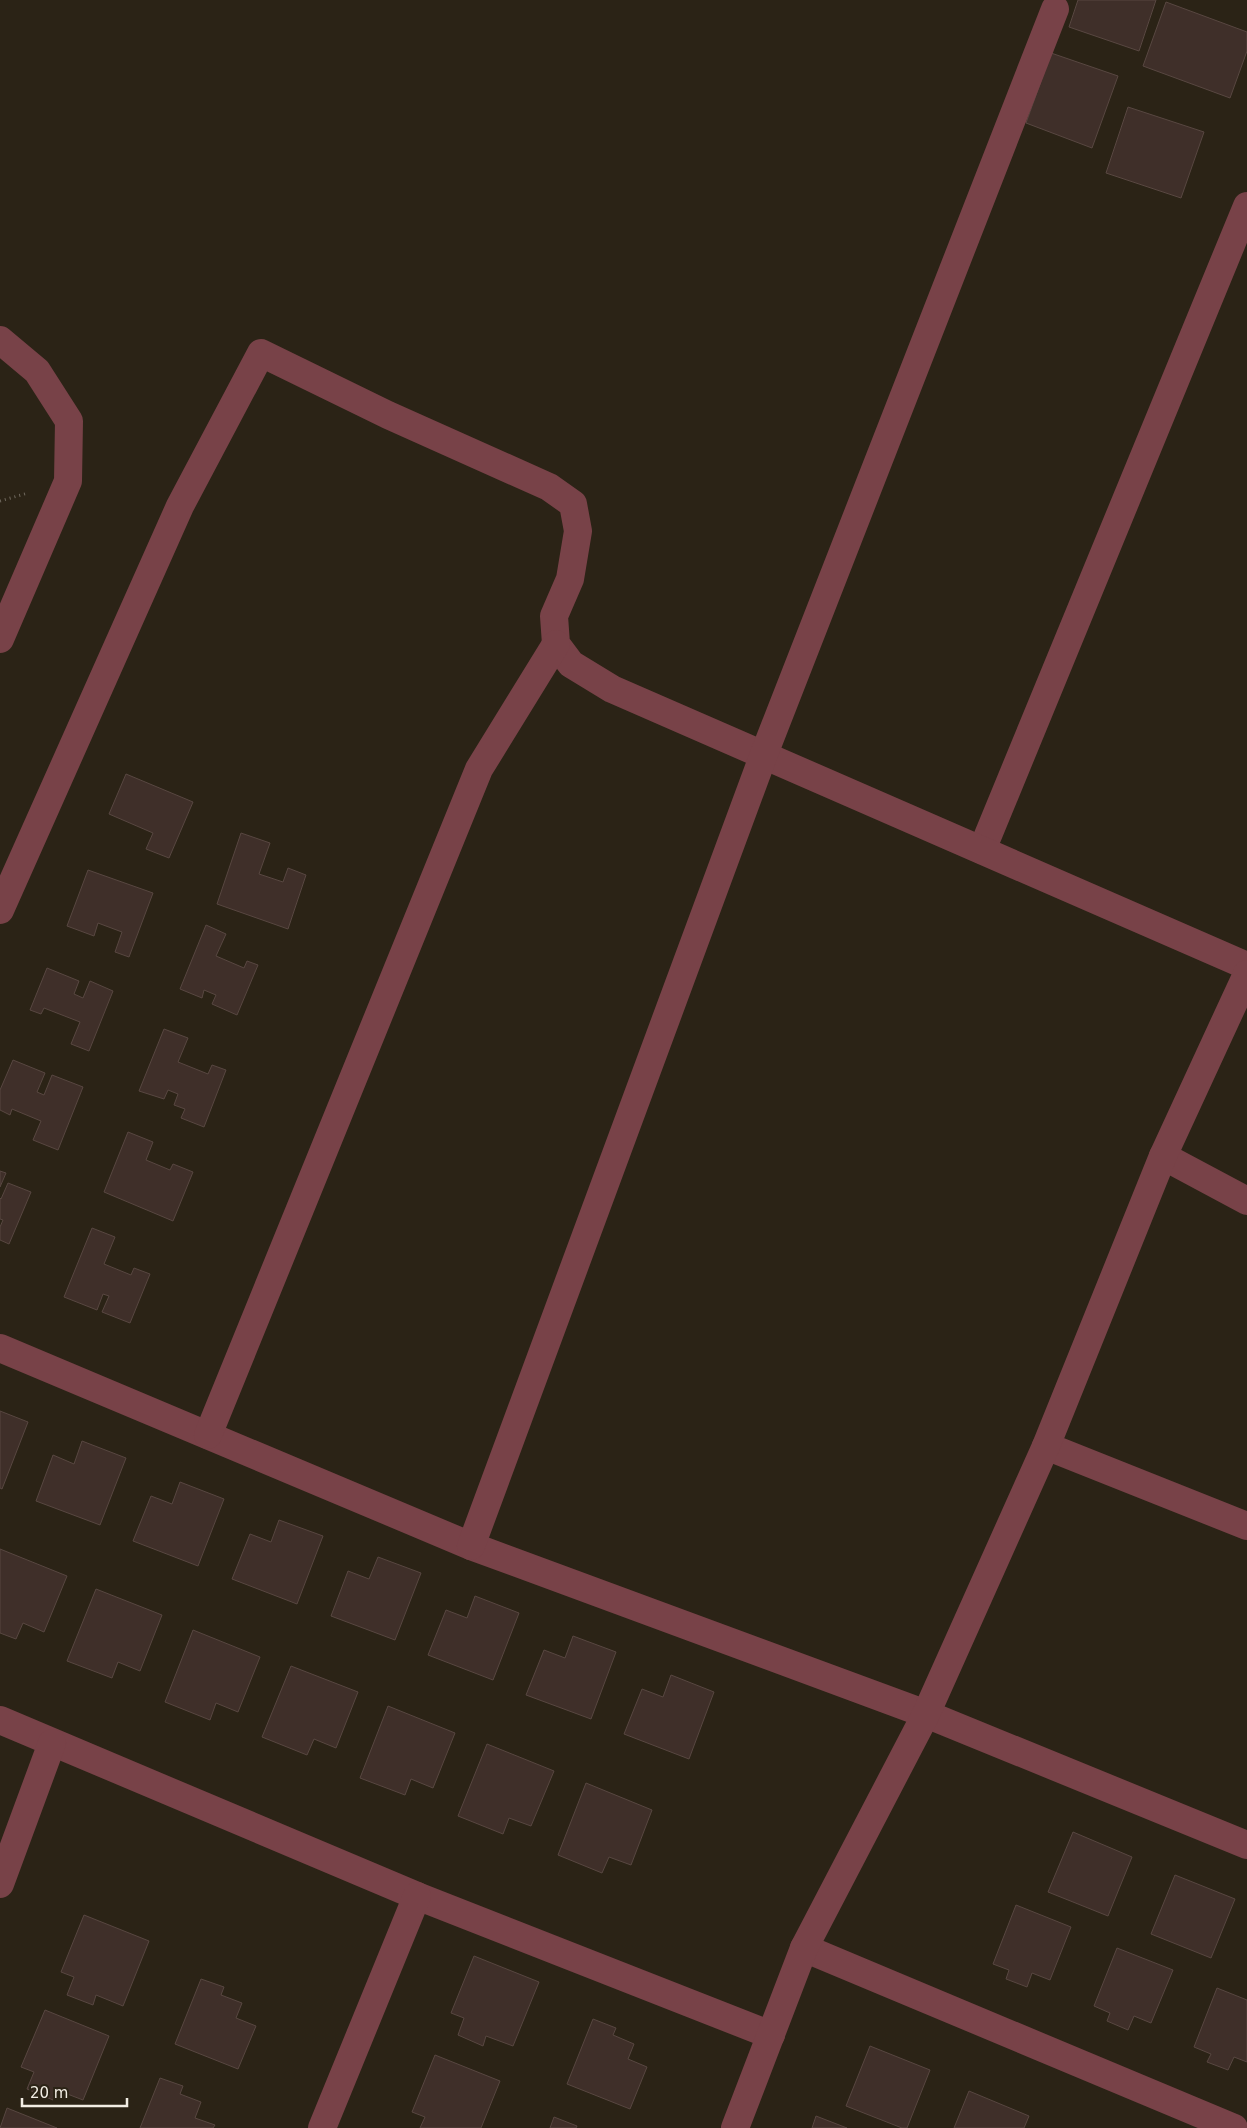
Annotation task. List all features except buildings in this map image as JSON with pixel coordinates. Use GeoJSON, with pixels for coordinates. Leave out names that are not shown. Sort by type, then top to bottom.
{"type":"FeatureCollection","features":[{"type":"Feature","properties":{"kind":"street"},"geometry":{"type":"LineString","coordinates":[[470,1546],[764,754],[1055,9]]}},
{"type":"Feature","properties":{"kind":"street"},"geometry":{"type":"LineString","coordinates":[[982,850],[1247,206]]}},
{"type":"Feature","properties":{"kind":"street"},"geometry":{"type":"LineString","coordinates":[[0,340],[37,371],[69,421],[68,481],[0,639]]}},
{"type":"Feature","properties":{"kind":"street"},"geometry":{"type":"LineString","coordinates":[[0,910],[180,506],[261,353],[388,415],[549,487],[573,504],[578,532],[570,579],[554,616],[556,644],[571,664],[612,689],[1247,966]]}},
{"type":"Feature","properties":{"kind":"street"},"geometry":{"type":"LineString","coordinates":[[208,1434],[479,769],[556,644]]}},
{"type":"Feature","properties":{"kind":"street"},"geometry":{"type":"LineString","coordinates":[[735,2128],[804,1948],[926,1714],[1046,1446],[1163,1156],[1247,974]]}},
{"type":"Feature","properties":{"kind":"street"},"geometry":{"type":"LineString","coordinates":[[1163,1156],[1247,1201]]}},
{"type":"Feature","properties":{"kind":"street"},"geometry":{"type":"LineString","coordinates":[[0,1348],[470,1546],[926,1714],[1247,1845]]}},
{"type":"Feature","properties":{"kind":"street"},"geometry":{"type":"LineString","coordinates":[[1046,1446],[1247,1526]]}},
{"type":"Feature","properties":{"kind":"street"},"geometry":{"type":"LineString","coordinates":[[0,1720],[417,1896],[771,2035]]}},
{"type":"Feature","properties":{"kind":"street"},"geometry":{"type":"LineString","coordinates":[[0,1884],[52,1743]]}},
{"type":"Feature","properties":{"kind":"street"},"geometry":{"type":"LineString","coordinates":[[322,2128],[417,1896]]}},
{"type":"Feature","properties":{"kind":"street"},"geometry":{"type":"LineString","coordinates":[[804,1948],[1234,2128]]}}]}
